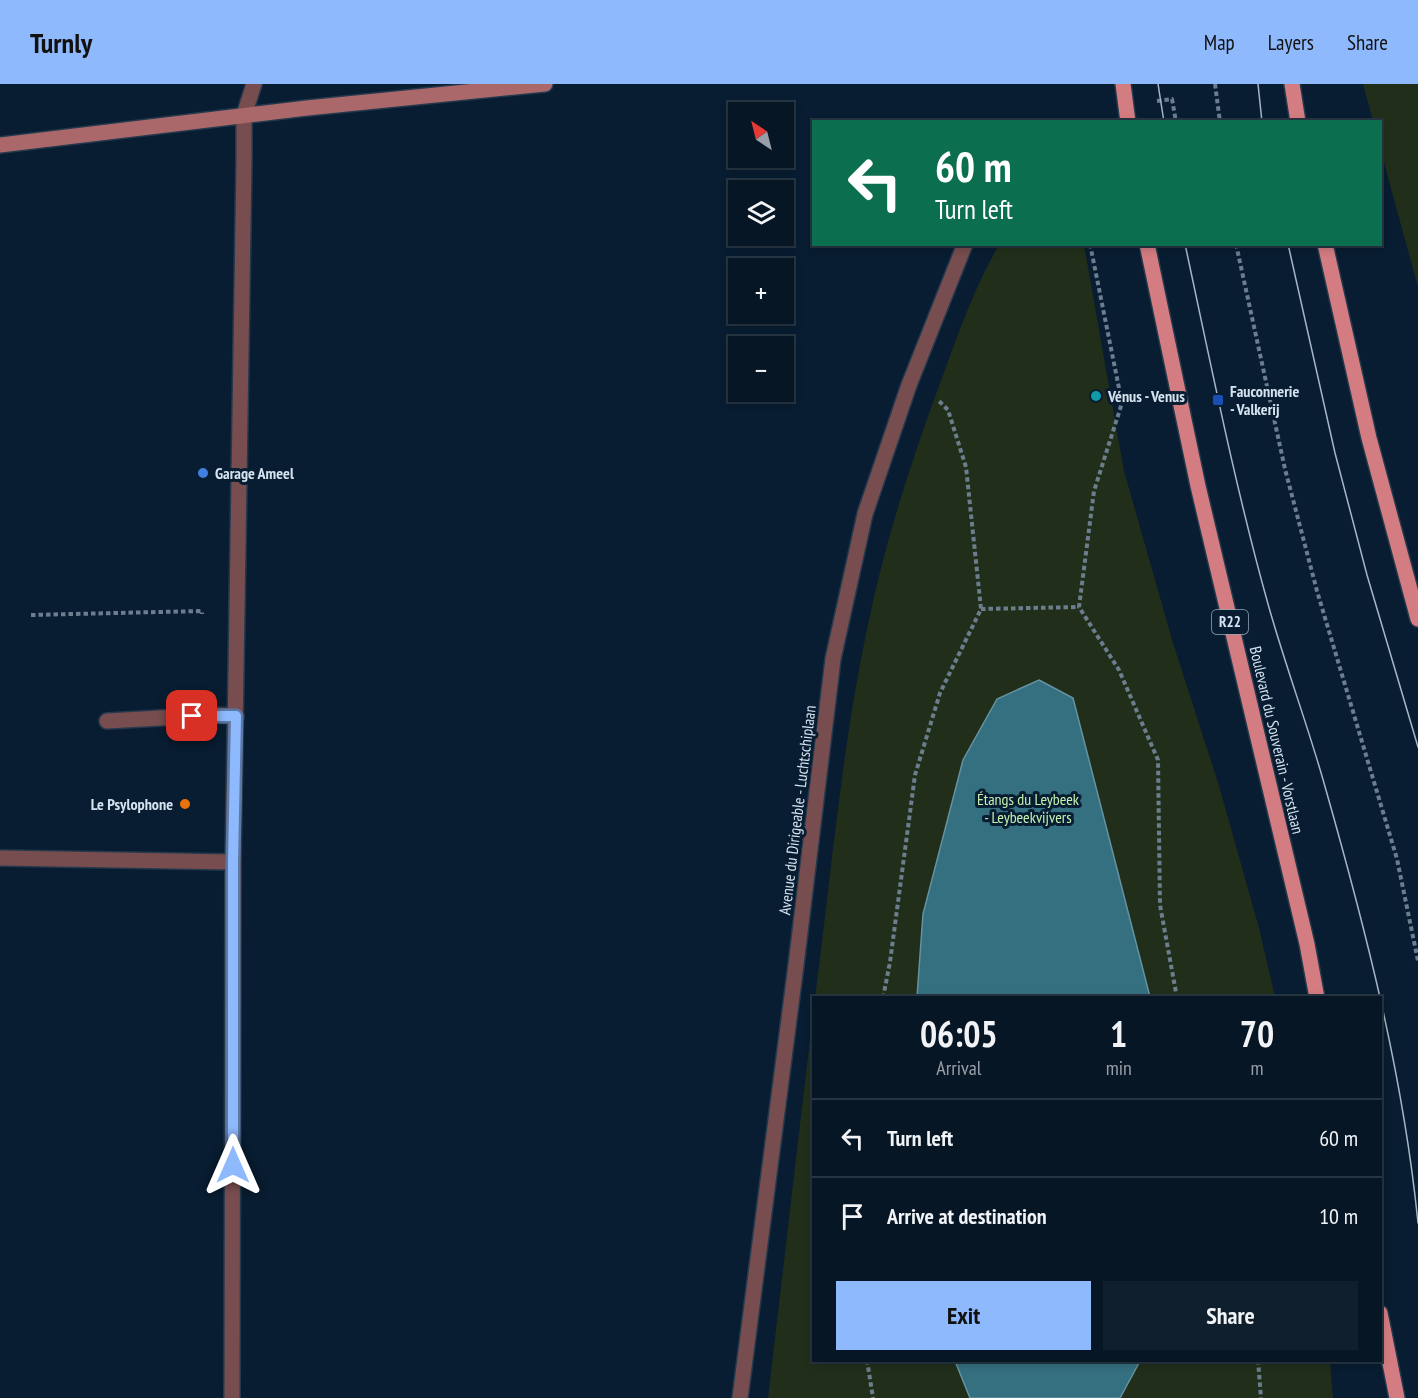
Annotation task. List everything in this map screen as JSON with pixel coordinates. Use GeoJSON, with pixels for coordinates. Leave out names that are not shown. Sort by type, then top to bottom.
{"type":"FeatureCollection","features":[{"type":"Feature","properties":{"kind":"main road"},"geometry":{"type":"LineString","coordinates":[[1123,84],[1128,120]]}},
{"type":"Feature","properties":{"kind":"main road"},"geometry":{"type":"LineString","coordinates":[[1292,84],[1298,120]]}},
{"type":"Feature","properties":{"kind":"main road","name":"Boulevard du Souverain - Vorstlaan"},"geometry":{"type":"LineString","coordinates":[[1147,246],[1198,486],[1301,921],[1317,996]]}},
{"type":"Feature","properties":{"kind":"main road"},"geometry":{"type":"LineString","coordinates":[[1325,246],[1369,438],[1418,619]]}},
{"type":"Feature","properties":{"kind":"main road"},"geometry":{"type":"LineString","coordinates":[[1382,1323],[1397,1398]]}},
{"type":"Feature","properties":{"kind":"street"},"geometry":{"type":"LineString","coordinates":[[232,1398],[233,862],[244,115],[254,84]]}},
{"type":"Feature","properties":{"kind":"street"},"geometry":{"type":"LineString","coordinates":[[0,145],[244,115],[545,84]]}},
{"type":"Feature","properties":{"kind":"street","name":"Avenue du Dirigeable - Luchtschiplaan"},"geometry":{"type":"LineString","coordinates":[[740,1398],[798,953],[833,659],[865,514],[909,385],[964,246]]}},
{"type":"Feature","properties":{"kind":"street"},"geometry":{"type":"LineString","coordinates":[[107,721],[213,715],[236,716]]}},
{"type":"Feature","properties":{"kind":"street"},"geometry":{"type":"LineString","coordinates":[[0,858],[233,862]]}},
{"type":"Feature","properties":{"kind":"path"},"geometry":{"type":"LineString","coordinates":[[1215,84],[1220,120]]}},
{"type":"Feature","properties":{"kind":"path"},"geometry":{"type":"LineString","coordinates":[[1090,246],[1122,403],[1094,491],[1079,607],[1119,670],[1158,760],[1160,905],[1178,996]]}},
{"type":"Feature","properties":{"kind":"path"},"geometry":{"type":"LineString","coordinates":[[1236,246],[1285,469],[1317,591],[1397,859],[1418,961]]}},
{"type":"Feature","properties":{"kind":"path"},"geometry":{"type":"LineString","coordinates":[[883,996],[915,775],[940,693],[981,609],[966,467],[948,410],[932,394]]}},
{"type":"Feature","properties":{"kind":"path"},"geometry":{"type":"LineString","coordinates":[[981,609],[1079,607]]}},
{"type":"Feature","properties":{"kind":"path"},"geometry":{"type":"LineString","coordinates":[[31,615],[202,611],[202,621]]}},
{"type":"Feature","properties":{"kind":"path"},"geometry":{"type":"LineString","coordinates":[[867,1362],[873,1398]]}},
{"type":"Feature","properties":{"kind":"path"},"geometry":{"type":"LineString","coordinates":[[1258,1362],[1261,1398]]}},
{"type":"Feature","properties":{"kind":"green space"},"geometry":{"type":"Polygon","coordinates":[[[1363,84],[1418,84],[1418,287],[1382,155],[1382,120],[1373,120],[1363,84]]]}},
{"type":"Feature","properties":{"kind":"green space","name":"Étangs du Leybeek - Leybeekvijvers"},"geometry":{"type":"Polygon","coordinates":[[[998,246],[1084,246],[1124,471],[1173,643],[1219,786],[1259,928],[1275,996],[815,996],[850,724],[880,571],[917,447],[973,296],[998,246]]]}},
{"type":"Feature","properties":{"kind":"green space"},"geometry":{"type":"Polygon","coordinates":[[[812,1023],[812,1362],[1330,1362],[1333,1398],[768,1398],[812,1023]]]}},
{"type":"Feature","properties":{"kind":"water"},"geometry":{"type":"Polygon","coordinates":[[[1039,680],[1073,698],[1150,996],[917,996],[923,914],[963,760],[997,699],[1039,680]]]}},
{"type":"Feature","properties":{"kind":"water"},"geometry":{"type":"Polygon","coordinates":[[[955,1362],[1139,1362],[1120,1398],[970,1398],[955,1362]]]}},
{"type":"Feature","properties":{"kind":"tram line"},"geometry":{"type":"LineString","coordinates":[[1158,84],[1164,120]]}},
{"type":"Feature","properties":{"kind":"tram line"},"geometry":{"type":"LineString","coordinates":[[1258,84],[1262,120]]}},
{"type":"Feature","properties":{"kind":"tram line"},"geometry":{"type":"LineString","coordinates":[[1185,246],[1256,560],[1324,783],[1380,996]]}},
{"type":"Feature","properties":{"kind":"tram line"},"geometry":{"type":"LineString","coordinates":[[1288,246],[1335,453],[1367,575],[1418,747]]}},
{"type":"Feature","properties":{"kind":"tram line"},"geometry":{"type":"LineString","coordinates":[[1382,1006],[1403,1111],[1418,1223]]}},
{"type":"Feature","properties":{"kind":"place","name":"Vénus - Venus"},"geometry":{"type":"Point","coordinates":[1096,396]}},
{"type":"Feature","properties":{"kind":"place","name":"Fauconnerie - Valkerij"},"geometry":{"type":"Point","coordinates":[1218,400]}},
{"type":"Feature","properties":{"kind":"place","name":"Garage Ameel"},"geometry":{"type":"Point","coordinates":[203,473]}},
{"type":"Feature","properties":{"kind":"place","name":"Le Psylophone"},"geometry":{"type":"Point","coordinates":[185,804]}},
{"type":"Feature","properties":{"kind":"route"},"geometry":{"type":"LineString","coordinates":[[192,716],[236,716],[233,862],[233,1165]]}}]}
